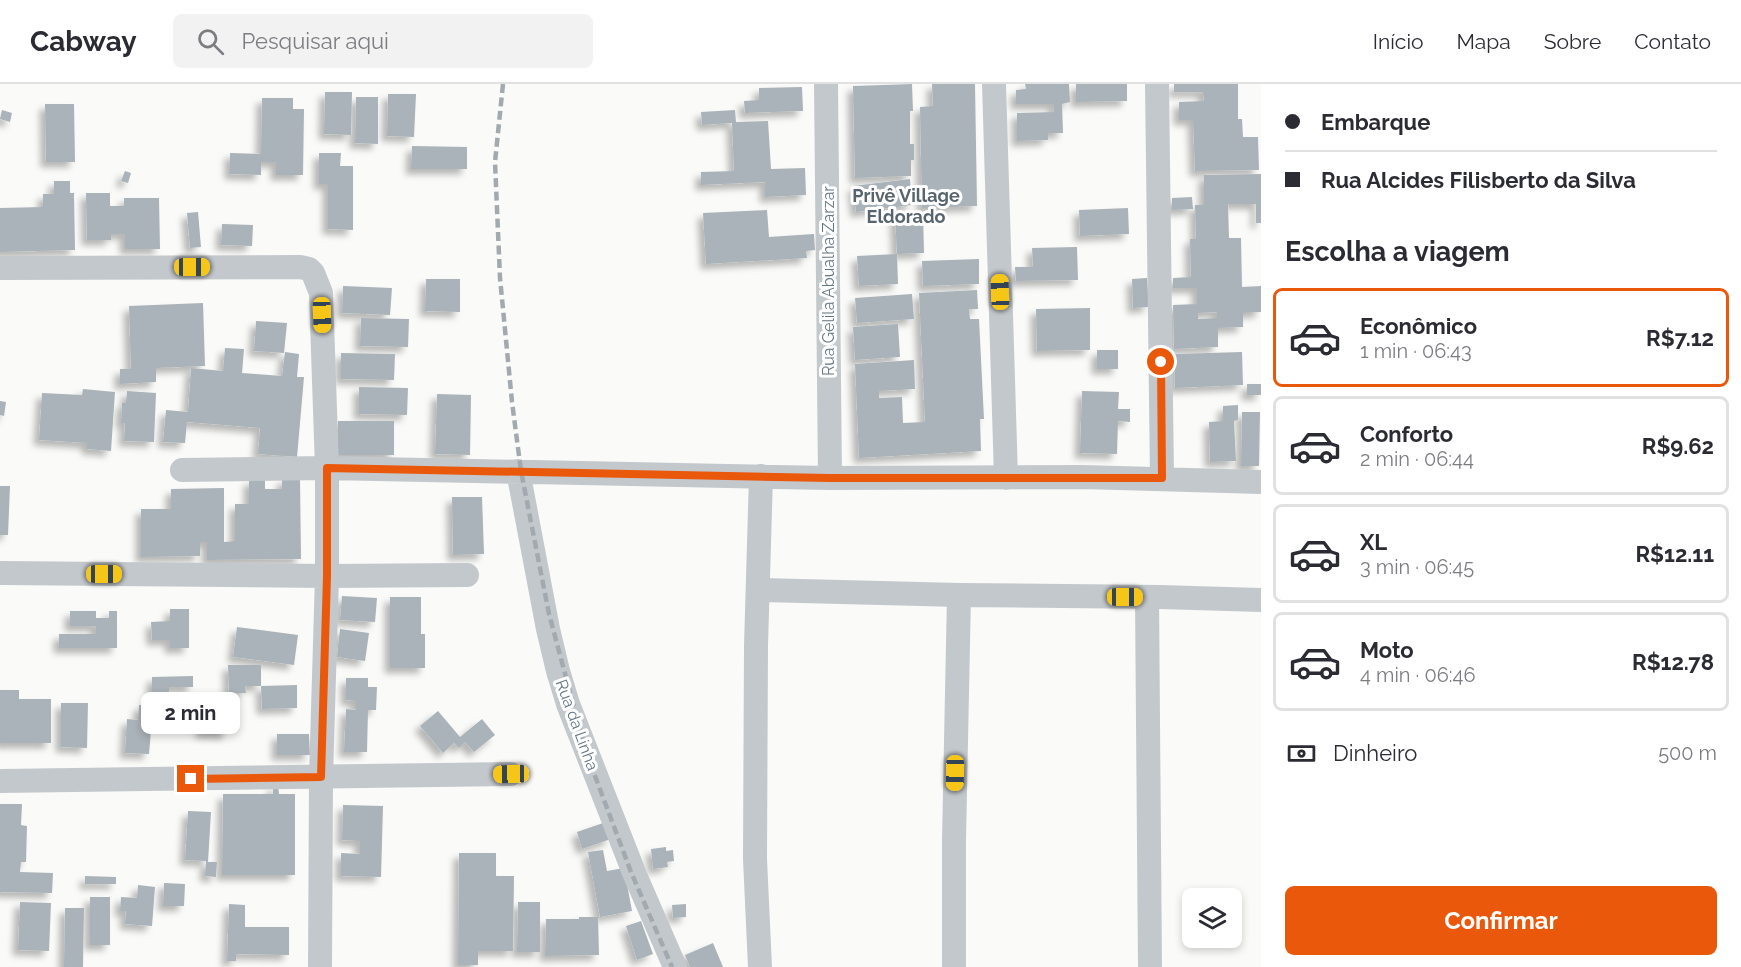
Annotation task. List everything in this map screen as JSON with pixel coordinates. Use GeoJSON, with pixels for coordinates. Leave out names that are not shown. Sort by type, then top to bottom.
{"type":"FeatureCollection","features":[{"type":"Feature","properties":{"kind":"street","name":"Rua Gelila Abualha Zarzar"},"geometry":{"type":"LineString","coordinates":[[826,84],[830,478]]}},
{"type":"Feature","properties":{"kind":"street"},"geometry":{"type":"LineString","coordinates":[[994,84],[1006,478]]}},
{"type":"Feature","properties":{"kind":"street"},"geometry":{"type":"LineString","coordinates":[[1157,84],[1162,478]]}},
{"type":"Feature","properties":{"kind":"street"},"geometry":{"type":"LineString","coordinates":[[0,268],[283,266],[309,269],[318,282],[321,293],[327,468],[320,967]]}},
{"type":"Feature","properties":{"kind":"street"},"geometry":{"type":"LineString","coordinates":[[182,470],[327,468],[830,478],[1162,478],[1261,482]]}},
{"type":"Feature","properties":{"kind":"street","name":"Rua da Linha"},"geometry":{"type":"LineString","coordinates":[[518,471],[548,630],[561,682],[635,875],[675,967]]}},
{"type":"Feature","properties":{"kind":"street"},"geometry":{"type":"LineString","coordinates":[[760,967],[755,859],[761,476]]}},
{"type":"Feature","properties":{"kind":"street"},"geometry":{"type":"LineString","coordinates":[[0,573],[467,575]]}},
{"type":"Feature","properties":{"kind":"street"},"geometry":{"type":"LineString","coordinates":[[758,590],[1261,600]]}},
{"type":"Feature","properties":{"kind":"street"},"geometry":{"type":"LineString","coordinates":[[954,967],[959,595]]}},
{"type":"Feature","properties":{"kind":"street"},"geometry":{"type":"LineString","coordinates":[[1147,597],[1150,967]]}},
{"type":"Feature","properties":{"kind":"street"},"geometry":{"type":"LineString","coordinates":[[0,781],[511,774]]}},
{"type":"Feature","properties":{"kind":"building"},"geometry":{"type":"Polygon","coordinates":[[[912,84],[913,111],[910,111],[910,144],[914,144],[914,160],[911,160],[911,176],[855,178],[853,86],[912,84]]]}},
{"type":"Feature","properties":{"kind":"building"},"geometry":{"type":"Polygon","coordinates":[[[932,84],[975,84],[977,206],[922,208],[920,107],[933,106],[932,84]]]}},
{"type":"Feature","properties":{"kind":"building"},"geometry":{"type":"Polygon","coordinates":[[[1025,84],[1069,84],[1070,102],[1062,104],[1063,133],[1048,133],[1048,140],[1017,141],[1017,113],[1054,112],[1054,104],[1016,104],[1016,90],[1026,89],[1025,84]]]}},
{"type":"Feature","properties":{"kind":"building"},"geometry":{"type":"Polygon","coordinates":[[[1076,84],[1127,84],[1127,101],[1076,102],[1076,84]]]}},
{"type":"Feature","properties":{"kind":"building"},"geometry":{"type":"Polygon","coordinates":[[[1174,84],[1238,84],[1238,119],[1242,119],[1243,137],[1258,137],[1259,170],[1195,171],[1193,120],[1179,120],[1179,102],[1204,101],[1203,92],[1174,92],[1174,84]]]}},
{"type":"Feature","properties":{"kind":"building"},"geometry":{"type":"Polygon","coordinates":[[[802,87],[803,111],[745,113],[744,101],[759,100],[759,88],[802,87]]]}},
{"type":"Feature","properties":{"kind":"building"},"geometry":{"type":"Polygon","coordinates":[[[325,92],[352,92],[351,135],[324,134],[325,92]]]}},
{"type":"Feature","properties":{"kind":"building"},"geometry":{"type":"Polygon","coordinates":[[[388,94],[416,94],[414,137],[387,136],[388,94]]]}},
{"type":"Feature","properties":{"kind":"building"},"geometry":{"type":"Polygon","coordinates":[[[356,97],[378,97],[378,144],[355,143],[356,97]]]}},
{"type":"Feature","properties":{"kind":"building"},"geometry":{"type":"Polygon","coordinates":[[[262,98],[293,98],[293,109],[304,109],[303,175],[276,175],[276,162],[261,162],[261,175],[230,174],[230,153],[261,154],[262,98]]]}},
{"type":"Feature","properties":{"kind":"building"},"geometry":{"type":"Polygon","coordinates":[[[45,104],[74,104],[75,162],[46,162],[45,104]]]}},
{"type":"Feature","properties":{"kind":"building"},"geometry":{"type":"Polygon","coordinates":[[[2,110],[12,113],[10,122],[0,119],[2,110]]]}},
{"type":"Feature","properties":{"kind":"building"},"geometry":{"type":"Polygon","coordinates":[[[735,110],[736,122],[768,121],[771,169],[805,168],[806,195],[765,197],[765,182],[701,185],[701,172],[734,171],[732,123],[702,125],[701,112],[735,110]]]}},
{"type":"Feature","properties":{"kind":"building"},"geometry":{"type":"Polygon","coordinates":[[[412,146],[467,147],[467,169],[411,169],[412,146]]]}},
{"type":"Feature","properties":{"kind":"building"},"geometry":{"type":"Polygon","coordinates":[[[319,153],[341,153],[340,166],[353,166],[353,230],[328,229],[328,184],[319,184],[319,153]]]}},
{"type":"Feature","properties":{"kind":"building"},"geometry":{"type":"Polygon","coordinates":[[[125,171],[131,173],[128,183],[121,181],[125,171]]]}},
{"type":"Feature","properties":{"kind":"building"},"geometry":{"type":"Polygon","coordinates":[[[1261,174],[1261,223],[1256,223],[1256,204],[1228,204],[1229,238],[1241,238],[1242,287],[1261,286],[1261,312],[1243,313],[1243,327],[1218,328],[1218,347],[1174,349],[1173,305],[1197,304],[1197,288],[1173,288],[1173,278],[1191,277],[1190,239],[1196,239],[1195,205],[1204,205],[1204,175],[1261,174]],[[1217,312],[1198,313],[1198,319],[1217,318],[1217,312]]]}},
{"type":"Feature","properties":{"kind":"building"},"geometry":{"type":"Polygon","coordinates":[[[910,179],[912,205],[856,212],[853,186],[910,179]]]}},
{"type":"Feature","properties":{"kind":"building"},"geometry":{"type":"Polygon","coordinates":[[[54,181],[70,181],[70,193],[74,193],[75,250],[0,252],[0,208],[43,207],[43,194],[54,194],[54,181]]]}},
{"type":"Feature","properties":{"kind":"building"},"geometry":{"type":"Polygon","coordinates":[[[86,193],[110,193],[110,206],[124,206],[124,198],[159,198],[160,249],[125,249],[125,234],[111,234],[111,240],[87,240],[86,193]]]}},
{"type":"Feature","properties":{"kind":"building"},"geometry":{"type":"Polygon","coordinates":[[[1192,197],[1193,209],[1172,210],[1172,198],[1192,197]]]}},
{"type":"Feature","properties":{"kind":"building"},"geometry":{"type":"Polygon","coordinates":[[[1128,208],[1129,234],[1080,236],[1079,210],[1128,208]]]}},
{"type":"Feature","properties":{"kind":"building"},"geometry":{"type":"Polygon","coordinates":[[[767,210],[769,237],[814,234],[815,250],[806,251],[807,258],[706,264],[703,213],[767,210]]]}},
{"type":"Feature","properties":{"kind":"building"},"geometry":{"type":"Polygon","coordinates":[[[198,212],[201,247],[190,248],[187,213],[198,212]]]}},
{"type":"Feature","properties":{"kind":"building"},"geometry":{"type":"Polygon","coordinates":[[[923,213],[924,253],[897,254],[895,214],[923,213]]]}},
{"type":"Feature","properties":{"kind":"building"},"geometry":{"type":"Polygon","coordinates":[[[222,224],[253,225],[252,246],[221,245],[222,224]]]}},
{"type":"Feature","properties":{"kind":"building"},"geometry":{"type":"Polygon","coordinates":[[[1077,247],[1078,280],[1016,281],[1015,267],[1033,267],[1032,248],[1077,247]]]}},
{"type":"Feature","properties":{"kind":"building"},"geometry":{"type":"Polygon","coordinates":[[[897,254],[898,284],[859,286],[857,256],[897,254]]]}},
{"type":"Feature","properties":{"kind":"building"},"geometry":{"type":"Polygon","coordinates":[[[979,259],[979,284],[923,286],[922,261],[979,259]]]}},
{"type":"Feature","properties":{"kind":"building"},"geometry":{"type":"Polygon","coordinates":[[[1147,278],[1149,307],[1133,308],[1132,279],[1147,278]]]}},
{"type":"Feature","properties":{"kind":"building"},"geometry":{"type":"Polygon","coordinates":[[[426,279],[460,279],[460,312],[425,311],[426,279]]]}},
{"type":"Feature","properties":{"kind":"building"},"geometry":{"type":"Polygon","coordinates":[[[343,286],[392,288],[390,315],[342,313],[343,286]]]}},
{"type":"Feature","properties":{"kind":"building"},"geometry":{"type":"Polygon","coordinates":[[[977,290],[978,309],[969,309],[970,319],[979,319],[984,419],[980,419],[981,451],[859,458],[855,364],[914,360],[915,389],[879,391],[879,398],[902,397],[903,423],[925,422],[919,293],[977,290]]]}},
{"type":"Feature","properties":{"kind":"building"},"geometry":{"type":"Polygon","coordinates":[[[912,294],[914,319],[857,323],[855,298],[912,294]]]}},
{"type":"Feature","properties":{"kind":"building"},"geometry":{"type":"Polygon","coordinates":[[[203,303],[205,366],[156,368],[156,382],[120,384],[120,369],[131,369],[129,306],[203,303]]]}},
{"type":"Feature","properties":{"kind":"building"},"geometry":{"type":"Polygon","coordinates":[[[1090,308],[1090,350],[1037,351],[1036,309],[1090,308]]]}},
{"type":"Feature","properties":{"kind":"building"},"geometry":{"type":"Polygon","coordinates":[[[361,318],[409,319],[408,347],[360,346],[361,318]]]}},
{"type":"Feature","properties":{"kind":"building"},"geometry":{"type":"Polygon","coordinates":[[[256,321],[287,323],[284,353],[254,351],[256,321]]]}},
{"type":"Feature","properties":{"kind":"building"},"geometry":{"type":"Polygon","coordinates":[[[898,324],[900,357],[855,360],[853,327],[898,324]]]}},
{"type":"Feature","properties":{"kind":"building"},"geometry":{"type":"Polygon","coordinates":[[[225,348],[244,349],[242,373],[282,376],[285,352],[299,354],[297,377],[304,377],[297,457],[258,454],[260,428],[187,422],[185,443],[163,442],[166,410],[188,412],[191,368],[223,371],[225,348]]]}},
{"type":"Feature","properties":{"kind":"building"},"geometry":{"type":"Polygon","coordinates":[[[1097,350],[1118,350],[1118,369],[1097,369],[1097,350]]]}},
{"type":"Feature","properties":{"kind":"building"},"geometry":{"type":"Polygon","coordinates":[[[1242,352],[1243,385],[1175,388],[1174,354],[1242,352]]]}},
{"type":"Feature","properties":{"kind":"building"},"geometry":{"type":"Polygon","coordinates":[[[341,353],[395,354],[394,380],[341,379],[341,353]]]}},
{"type":"Feature","properties":{"kind":"building"},"geometry":{"type":"Polygon","coordinates":[[[1247,384],[1261,384],[1261,395],[1247,395],[1247,384]]]}},
{"type":"Feature","properties":{"kind":"building"},"geometry":{"type":"Polygon","coordinates":[[[359,387],[408,388],[407,415],[359,414],[359,387]]]}},
{"type":"Feature","properties":{"kind":"building"},"geometry":{"type":"Polygon","coordinates":[[[83,389],[115,392],[111,451],[87,449],[87,443],[39,440],[42,393],[82,395],[83,389]]]}},
{"type":"Feature","properties":{"kind":"building"},"geometry":{"type":"Polygon","coordinates":[[[127,391],[156,393],[154,442],[124,441],[125,423],[121,423],[122,403],[126,403],[127,391]]]}},
{"type":"Feature","properties":{"kind":"building"},"geometry":{"type":"Polygon","coordinates":[[[1082,391],[1119,392],[1118,409],[1130,409],[1130,422],[1118,421],[1117,454],[1080,453],[1082,391]]]}},
{"type":"Feature","properties":{"kind":"building"},"geometry":{"type":"Polygon","coordinates":[[[437,394],[471,395],[470,455],[435,454],[437,394]]]}},
{"type":"Feature","properties":{"kind":"building"},"geometry":{"type":"Polygon","coordinates":[[[0,401],[6,402],[4,416],[0,415],[0,401]]]}},
{"type":"Feature","properties":{"kind":"building"},"geometry":{"type":"Polygon","coordinates":[[[1238,405],[1238,420],[1234,421],[1236,461],[1210,462],[1209,422],[1223,421],[1223,406],[1238,405]]]}},
{"type":"Feature","properties":{"kind":"building"},"geometry":{"type":"Polygon","coordinates":[[[1242,412],[1260,412],[1259,466],[1241,466],[1242,412]]]}},
{"type":"Feature","properties":{"kind":"building"},"geometry":{"type":"Polygon","coordinates":[[[338,421],[394,421],[394,455],[338,455],[338,421]]]}},
{"type":"Feature","properties":{"kind":"building"},"geometry":{"type":"Polygon","coordinates":[[[282,479],[300,479],[301,559],[207,560],[207,542],[200,542],[200,556],[141,557],[141,509],[171,509],[171,489],[224,488],[224,542],[235,541],[235,504],[249,504],[249,480],[265,480],[265,489],[282,489],[282,479]]]}},
{"type":"Feature","properties":{"kind":"building"},"geometry":{"type":"Polygon","coordinates":[[[0,486],[10,486],[8,535],[0,535],[0,486]]]}},
{"type":"Feature","properties":{"kind":"building"},"geometry":{"type":"Polygon","coordinates":[[[452,497],[482,497],[484,554],[453,555],[452,497]]]}},
{"type":"Feature","properties":{"kind":"building"},"geometry":{"type":"Polygon","coordinates":[[[342,596],[377,598],[375,622],[340,620],[342,596]]]}},
{"type":"Feature","properties":{"kind":"building"},"geometry":{"type":"Polygon","coordinates":[[[390,597],[421,597],[421,634],[425,634],[425,668],[390,668],[390,597]]]}},
{"type":"Feature","properties":{"kind":"building"},"geometry":{"type":"Polygon","coordinates":[[[170,609],[189,609],[189,648],[170,648],[170,640],[152,640],[151,622],[170,621],[170,609]]]}},
{"type":"Feature","properties":{"kind":"building"},"geometry":{"type":"Polygon","coordinates":[[[70,611],[96,611],[96,618],[109,618],[109,611],[117,611],[117,648],[59,648],[59,634],[96,634],[96,626],[70,626],[70,611]]]}},
{"type":"Feature","properties":{"kind":"building"},"geometry":{"type":"Polygon","coordinates":[[[237,627],[298,635],[294,665],[233,657],[237,627]]]}},
{"type":"Feature","properties":{"kind":"building"},"geometry":{"type":"Polygon","coordinates":[[[340,629],[369,633],[365,661],[337,657],[340,629]]]}},
{"type":"Feature","properties":{"kind":"building"},"geometry":{"type":"Polygon","coordinates":[[[228,665],[261,665],[261,686],[245,686],[246,693],[229,693],[228,665]]]}},
{"type":"Feature","properties":{"kind":"building"},"geometry":{"type":"Polygon","coordinates":[[[193,676],[193,687],[169,687],[169,693],[152,693],[152,677],[193,676]]]}},
{"type":"Feature","properties":{"kind":"building"},"geometry":{"type":"Polygon","coordinates":[[[346,678],[368,678],[368,687],[377,687],[376,710],[368,710],[367,752],[344,752],[346,709],[356,710],[356,701],[346,700],[346,678]]]}},
{"type":"Feature","properties":{"kind":"building"},"geometry":{"type":"Polygon","coordinates":[[[297,685],[297,708],[262,709],[261,686],[297,685]]]}},
{"type":"Feature","properties":{"kind":"building"},"geometry":{"type":"Polygon","coordinates":[[[0,690],[19,690],[19,699],[51,699],[51,743],[0,743],[0,690]]]}},
{"type":"Feature","properties":{"kind":"building"},"geometry":{"type":"Polygon","coordinates":[[[201,696],[228,696],[228,734],[201,733],[201,696]]]}},
{"type":"Feature","properties":{"kind":"building"},"geometry":{"type":"Polygon","coordinates":[[[61,703],[88,703],[87,748],[61,747],[61,703]]]}},
{"type":"Feature","properties":{"kind":"building"},"geometry":{"type":"Polygon","coordinates":[[[139,705],[153,706],[149,754],[125,753],[127,719],[138,720],[139,705]]]}},
{"type":"Feature","properties":{"kind":"building"},"geometry":{"type":"Polygon","coordinates":[[[438,711],[460,737],[482,719],[495,735],[474,752],[465,742],[459,748],[454,743],[443,753],[420,726],[438,711]]]}},
{"type":"Feature","properties":{"kind":"building"},"geometry":{"type":"Polygon","coordinates":[[[277,734],[309,734],[310,755],[277,755],[277,734]]]}},
{"type":"Feature","properties":{"kind":"building"},"geometry":{"type":"Polygon","coordinates":[[[273,785],[278,785],[279,794],[295,794],[295,875],[222,875],[223,794],[273,794],[273,785]]]}},
{"type":"Feature","properties":{"kind":"building"},"geometry":{"type":"Polygon","coordinates":[[[0,804],[22,804],[21,825],[27,826],[26,862],[21,862],[20,872],[53,873],[52,893],[0,892],[0,804]]]}},
{"type":"Feature","properties":{"kind":"building"},"geometry":{"type":"Polygon","coordinates":[[[343,805],[383,806],[381,877],[341,876],[341,853],[360,854],[360,841],[342,840],[343,805]]]}},
{"type":"Feature","properties":{"kind":"building"},"geometry":{"type":"Polygon","coordinates":[[[188,811],[211,812],[208,862],[217,862],[216,877],[205,876],[206,861],[185,860],[188,811]]]}},
{"type":"Feature","properties":{"kind":"building"},"geometry":{"type":"Polygon","coordinates":[[[606,822],[611,839],[582,849],[577,832],[606,822]]]}},
{"type":"Feature","properties":{"kind":"building"},"geometry":{"type":"Polygon","coordinates":[[[666,847],[666,851],[673,850],[674,861],[667,862],[668,867],[653,869],[651,849],[666,847]]]}},
{"type":"Feature","properties":{"kind":"building"},"geometry":{"type":"Polygon","coordinates":[[[603,850],[607,871],[624,868],[632,911],[600,917],[588,852],[603,850]]]}},
{"type":"Feature","properties":{"kind":"building"},"geometry":{"type":"Polygon","coordinates":[[[459,853],[496,853],[496,876],[514,876],[513,951],[478,951],[478,965],[458,965],[459,853]]]}},
{"type":"Feature","properties":{"kind":"building"},"geometry":{"type":"Polygon","coordinates":[[[85,876],[116,877],[116,884],[85,884],[85,876]]]}},
{"type":"Feature","properties":{"kind":"building"},"geometry":{"type":"Polygon","coordinates":[[[164,883],[185,884],[184,906],[163,906],[164,883]]]}},
{"type":"Feature","properties":{"kind":"building"},"geometry":{"type":"Polygon","coordinates":[[[138,885],[155,887],[152,926],[125,924],[126,911],[120,911],[121,897],[137,898],[138,885]]]}},
{"type":"Feature","properties":{"kind":"building"},"geometry":{"type":"Polygon","coordinates":[[[90,897],[110,897],[110,945],[90,945],[90,897]]]}},
{"type":"Feature","properties":{"kind":"building"},"geometry":{"type":"Polygon","coordinates":[[[20,902],[51,903],[49,951],[18,950],[20,902]]]}},
{"type":"Feature","properties":{"kind":"building"},"geometry":{"type":"Polygon","coordinates":[[[518,902],[540,902],[540,952],[517,952],[518,902]]]}},
{"type":"Feature","properties":{"kind":"building"},"geometry":{"type":"Polygon","coordinates":[[[229,904],[245,905],[245,927],[289,927],[289,955],[236,954],[236,961],[227,961],[229,904]]]}},
{"type":"Feature","properties":{"kind":"building"},"geometry":{"type":"Polygon","coordinates":[[[686,904],[686,917],[673,918],[672,905],[686,904]]]}},
{"type":"Feature","properties":{"kind":"building"},"geometry":{"type":"Polygon","coordinates":[[[65,908],[84,908],[83,967],[64,967],[65,908]]]}},
{"type":"Feature","properties":{"kind":"building"},"geometry":{"type":"Polygon","coordinates":[[[579,917],[598,917],[599,955],[545,956],[546,919],[579,919],[579,917]]]}},
{"type":"Feature","properties":{"kind":"building"},"geometry":{"type":"Polygon","coordinates":[[[641,921],[653,954],[637,960],[626,926],[641,921]]]}},
{"type":"Feature","properties":{"kind":"building"},"geometry":{"type":"Polygon","coordinates":[[[713,943],[723,967],[690,967],[685,955],[713,943]]]}},
{"type":"Feature","properties":{"kind":"railway"},"geometry":{"type":"LineString","coordinates":[[503,84],[495,162],[500,278],[521,471],[549,614],[586,752],[631,872],[672,967]]}},
{"type":"Feature","properties":{"kind":"district","name":"Privê Village Eldorado"},"geometry":{"type":"Point","coordinates":[906,205]}},
{"type":"Feature","properties":{"kind":"route"},"geometry":{"type":"LineString","coordinates":[[191,779],[321,777],[327,576],[327,468],[621,472],[830,478],[1162,478],[1161,362]]}}]}
